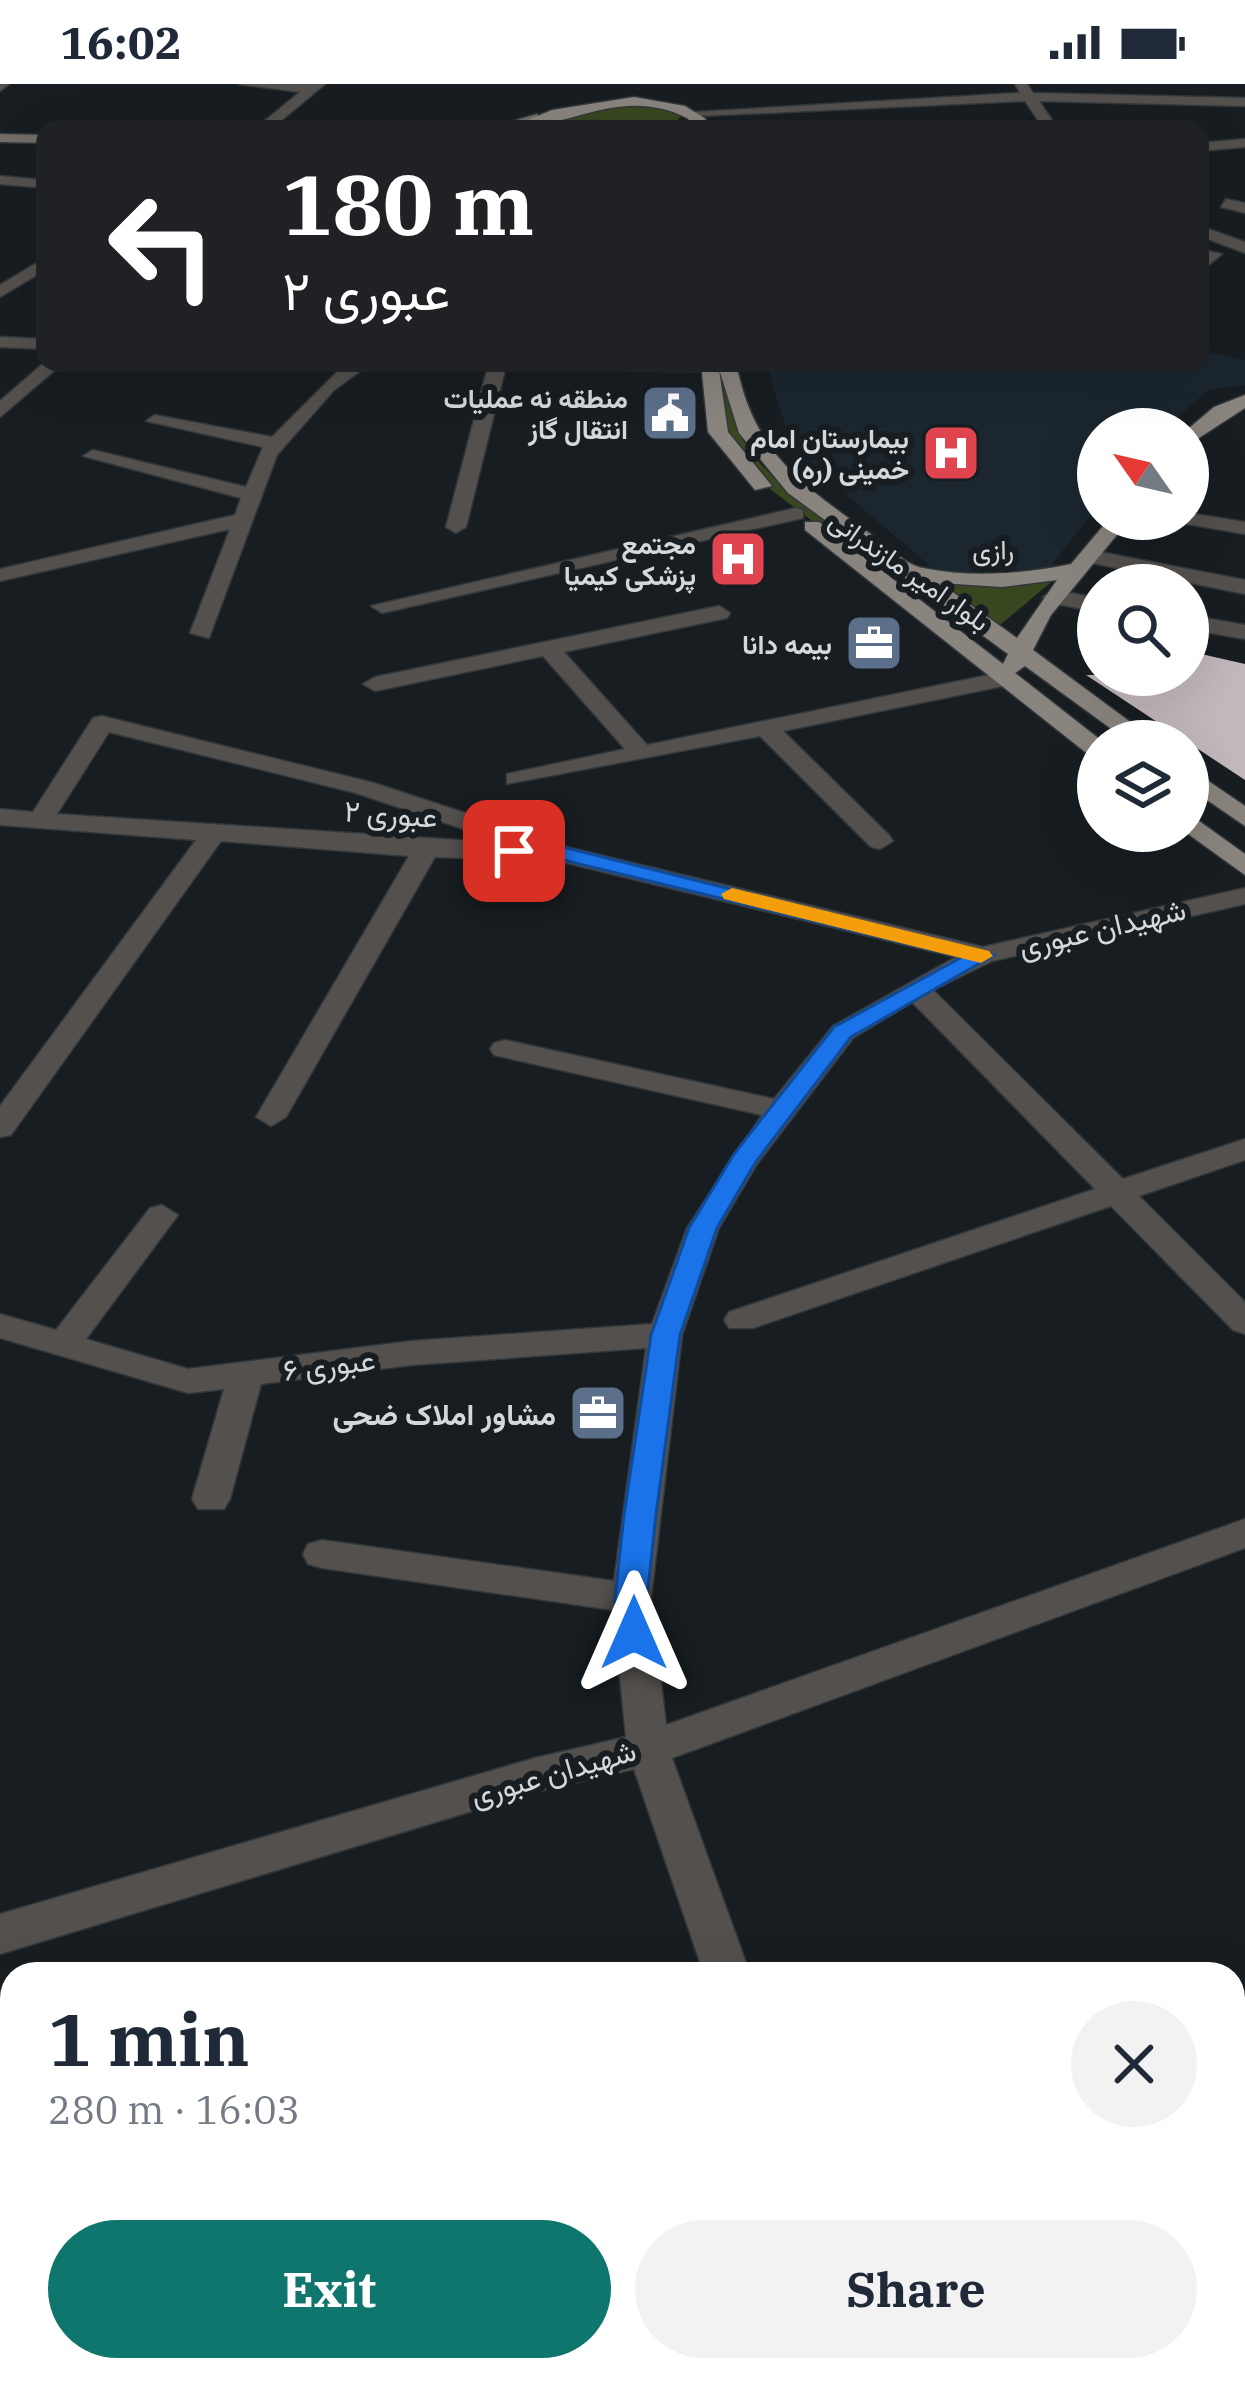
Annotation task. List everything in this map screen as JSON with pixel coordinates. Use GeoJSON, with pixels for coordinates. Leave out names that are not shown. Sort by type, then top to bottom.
{"type":"FeatureCollection","features":[{"type":"Feature","properties":{"kind":"main road"},"geometry":{"type":"LineString","coordinates":[[530,120],[641,84]]}},
{"type":"Feature","properties":{"kind":"main road"},"geometry":{"type":"LineString","coordinates":[[650,84],[656,90],[683,91]]}},
{"type":"Feature","properties":{"kind":"main road"},"geometry":{"type":"LineString","coordinates":[[576,108],[658,99],[701,114]]}},
{"type":"Feature","properties":{"kind":"main road"},"geometry":{"type":"LineString","coordinates":[[533,120],[537,118]]}},
{"type":"Feature","properties":{"kind":"main road"},"geometry":{"type":"LineString","coordinates":[[0,138],[36,139]]}},
{"type":"Feature","properties":{"kind":"main road","name":"بلوار امیر مازندرانی"},"geometry":{"type":"LineString","coordinates":[[714,372],[708,412],[726,450],[796,514],[1077,733]]}},
{"type":"Feature","properties":{"kind":"main road","name":"بلوار امیر مازندرانی"},"geometry":{"type":"LineString","coordinates":[[719,372],[753,448],[795,489],[1116,720]]}},
{"type":"Feature","properties":{"kind":"main road"},"geometry":{"type":"LineString","coordinates":[[1209,421],[1245,401]]}},
{"type":"Feature","properties":{"kind":"main road"},"geometry":{"type":"LineString","coordinates":[[1008,678],[1054,597],[1102,540]]}},
{"type":"Feature","properties":{"kind":"main road","name":"رازی"},"geometry":{"type":"LineString","coordinates":[[909,570],[969,581],[1084,562]]}},
{"type":"Feature","properties":{"kind":"main road"},"geometry":{"type":"LineString","coordinates":[[1209,791],[1245,818]]}},
{"type":"Feature","properties":{"kind":"main road"},"geometry":{"type":"LineString","coordinates":[[1209,838],[1245,867]]}},
{"type":"Feature","properties":{"kind":"street"},"geometry":{"type":"LineString","coordinates":[[245,84],[315,86]]}},
{"type":"Feature","properties":{"kind":"street"},"geometry":{"type":"LineString","coordinates":[[1215,84],[1220,101]]}},
{"type":"Feature","properties":{"kind":"street"},"geometry":{"type":"LineString","coordinates":[[273,120],[315,86]]}},
{"type":"Feature","properties":{"kind":"street"},"geometry":{"type":"LineString","coordinates":[[1024,90],[1045,120]]}},
{"type":"Feature","properties":{"kind":"street"},"geometry":{"type":"LineString","coordinates":[[701,114],[1024,90],[1245,102]]}},
{"type":"Feature","properties":{"kind":"street"},"geometry":{"type":"LineString","coordinates":[[1209,146],[1245,143]]}},
{"type":"Feature","properties":{"kind":"street"},"geometry":{"type":"LineString","coordinates":[[0,180],[36,183]]}},
{"type":"Feature","properties":{"kind":"street"},"geometry":{"type":"LineString","coordinates":[[1226,204],[1245,208]]}},
{"type":"Feature","properties":{"kind":"street"},"geometry":{"type":"LineString","coordinates":[[0,292],[36,269]]}},
{"type":"Feature","properties":{"kind":"street"},"geometry":{"type":"LineString","coordinates":[[0,342],[36,344]]}},
{"type":"Feature","properties":{"kind":"street"},"geometry":{"type":"LineString","coordinates":[[0,411],[44,372]]}},
{"type":"Feature","properties":{"kind":"street"},"geometry":{"type":"LineString","coordinates":[[201,632],[277,443],[328,386],[347,372]]}},
{"type":"Feature","properties":{"kind":"street"},"geometry":{"type":"LineString","coordinates":[[456,527],[495,372]]}},
{"type":"Feature","properties":{"kind":"street"},"geometry":{"type":"LineString","coordinates":[[155,421],[277,443]]}},
{"type":"Feature","properties":{"kind":"street"},"geometry":{"type":"LineString","coordinates":[[93,456],[253,495]]}},
{"type":"Feature","properties":{"kind":"street"},"geometry":{"type":"LineString","coordinates":[[382,605],[796,514]]}},
{"type":"Feature","properties":{"kind":"street"},"geometry":{"type":"LineString","coordinates":[[4,574],[245,518]]}},
{"type":"Feature","properties":{"kind":"street"},"geometry":{"type":"LineString","coordinates":[[1209,522],[1245,527]]}},
{"type":"Feature","properties":{"kind":"street"},"geometry":{"type":"LineString","coordinates":[[1084,562],[1245,587]]}},
{"type":"Feature","properties":{"kind":"street"},"geometry":{"type":"LineString","coordinates":[[1054,597],[1077,601]]}},
{"type":"Feature","properties":{"kind":"street"},"geometry":{"type":"LineString","coordinates":[[375,684],[719,613]]}},
{"type":"Feature","properties":{"kind":"street"},"geometry":{"type":"LineString","coordinates":[[1209,626],[1245,632]]}},
{"type":"Feature","properties":{"kind":"street"},"geometry":{"type":"LineString","coordinates":[[550,650],[643,755]]}},
{"type":"Feature","properties":{"kind":"street"},"geometry":{"type":"LineString","coordinates":[[516,778],[1008,678]]}},
{"type":"Feature","properties":{"kind":"street"},"geometry":{"type":"LineString","coordinates":[[41,819],[102,723],[365,788],[559,853]]}},
{"type":"Feature","properties":{"kind":"street"},"geometry":{"type":"LineString","coordinates":[[767,729],[880,841]]}},
{"type":"Feature","properties":{"kind":"street","name":"عبوری ۲"},"geometry":{"type":"LineString","coordinates":[[0,817],[426,849],[559,853],[982,955]]}},
{"type":"Feature","properties":{"kind":"street"},"geometry":{"type":"LineString","coordinates":[[0,1128],[214,832]]}},
{"type":"Feature","properties":{"kind":"street"},"geometry":{"type":"LineString","coordinates":[[271,1117],[426,849]]}},
{"type":"Feature","properties":{"kind":"street","name":"شهیدان عبوری"},"geometry":{"type":"LineString","coordinates":[[0,1934],[535,1775],[648,1749],[631,1598],[665,1335],[703,1228],[781,1110],[843,1032],[982,955],[1245,896]]}},
{"type":"Feature","properties":{"kind":"street"},"geometry":{"type":"LineString","coordinates":[[915,988],[1245,1322]]}},
{"type":"Feature","properties":{"kind":"street"},"geometry":{"type":"LineString","coordinates":[[505,1049],[781,1110]]}},
{"type":"Feature","properties":{"kind":"street"},"geometry":{"type":"LineString","coordinates":[[741,1320],[1245,1149]]}},
{"type":"Feature","properties":{"kind":"street"},"geometry":{"type":"LineString","coordinates":[[63,1345],[162,1215]]}},
{"type":"Feature","properties":{"kind":"street","name":"عبوری ۶"},"geometry":{"type":"LineString","coordinates":[[6,1335],[63,1345],[188,1382],[412,1353],[665,1335]]}},
{"type":"Feature","properties":{"kind":"street"},"geometry":{"type":"LineString","coordinates":[[212,1499],[246,1374]]}},
{"type":"Feature","properties":{"kind":"street"},"geometry":{"type":"LineString","coordinates":[[723,1962],[648,1749],[1245,1533]]}},
{"type":"Feature","properties":{"kind":"street"},"geometry":{"type":"LineString","coordinates":[[322,1554],[631,1598]]}},
{"type":"Feature","properties":{"kind":"shaded area","name":"بیمارستان امام خمینی (ره)"},"geometry":{"type":"Polygon","coordinates":[[[1209,352],[1245,360],[1245,385],[1208,390],[1189,408],[1077,408],[1077,532],[1048,569],[937,572],[821,473],[788,434],[769,372],[1209,372],[1209,352]]]}},
{"type":"Feature","properties":{"kind":"green space"},"geometry":{"type":"Polygon","coordinates":[[[639,100],[683,115],[678,120],[562,120],[639,100]]]}},
{"type":"Feature","properties":{"kind":"green space"},"geometry":{"type":"Polygon","coordinates":[[[716,372],[725,372],[736,424],[759,462],[798,498],[910,576],[893,582],[770,489],[731,449],[716,372]]]}},
{"type":"Feature","properties":{"kind":"green space"},"geometry":{"type":"Polygon","coordinates":[[[1056,578],[999,626],[938,582],[1005,586],[1056,578]]]}},
{"type":"Feature","properties":{"kind":"building"},"geometry":{"type":"Polygon","coordinates":[[[1209,656],[1245,664],[1245,780],[1209,756],[1209,720],[1154,720],[1118,696],[1209,696],[1209,656]]]}},
{"type":"Feature","properties":{"kind":"slow traffic"},"geometry":{"type":"LineString","coordinates":[[732,894],[981,956]]}},
{"type":"Feature","properties":{"kind":"place","name":"منطقه نه عملیات انتقال گاز"},"geometry":{"type":"Point","coordinates":[670,413]}},
{"type":"Feature","properties":{"kind":"place","name":"بیمارستان امام خمینی (ره)"},"geometry":{"type":"Point","coordinates":[951,453]}},
{"type":"Feature","properties":{"kind":"place","name":"مجتمع پزشکی کیمیا"},"geometry":{"type":"Point","coordinates":[738,559]}},
{"type":"Feature","properties":{"kind":"place","name":"بیمه دانا"},"geometry":{"type":"Point","coordinates":[874,643]}},
{"type":"Feature","properties":{"kind":"place","name":"مشاور املاک ضحی"},"geometry":{"type":"Point","coordinates":[598,1413]}},
{"type":"Feature","properties":{"kind":"route"},"geometry":{"type":"LineString","coordinates":[[514,851],[559,853],[982,955],[880,1007],[843,1032],[743,1160],[703,1228],[689,1279],[665,1335],[631,1598],[634,1633]]}}]}
